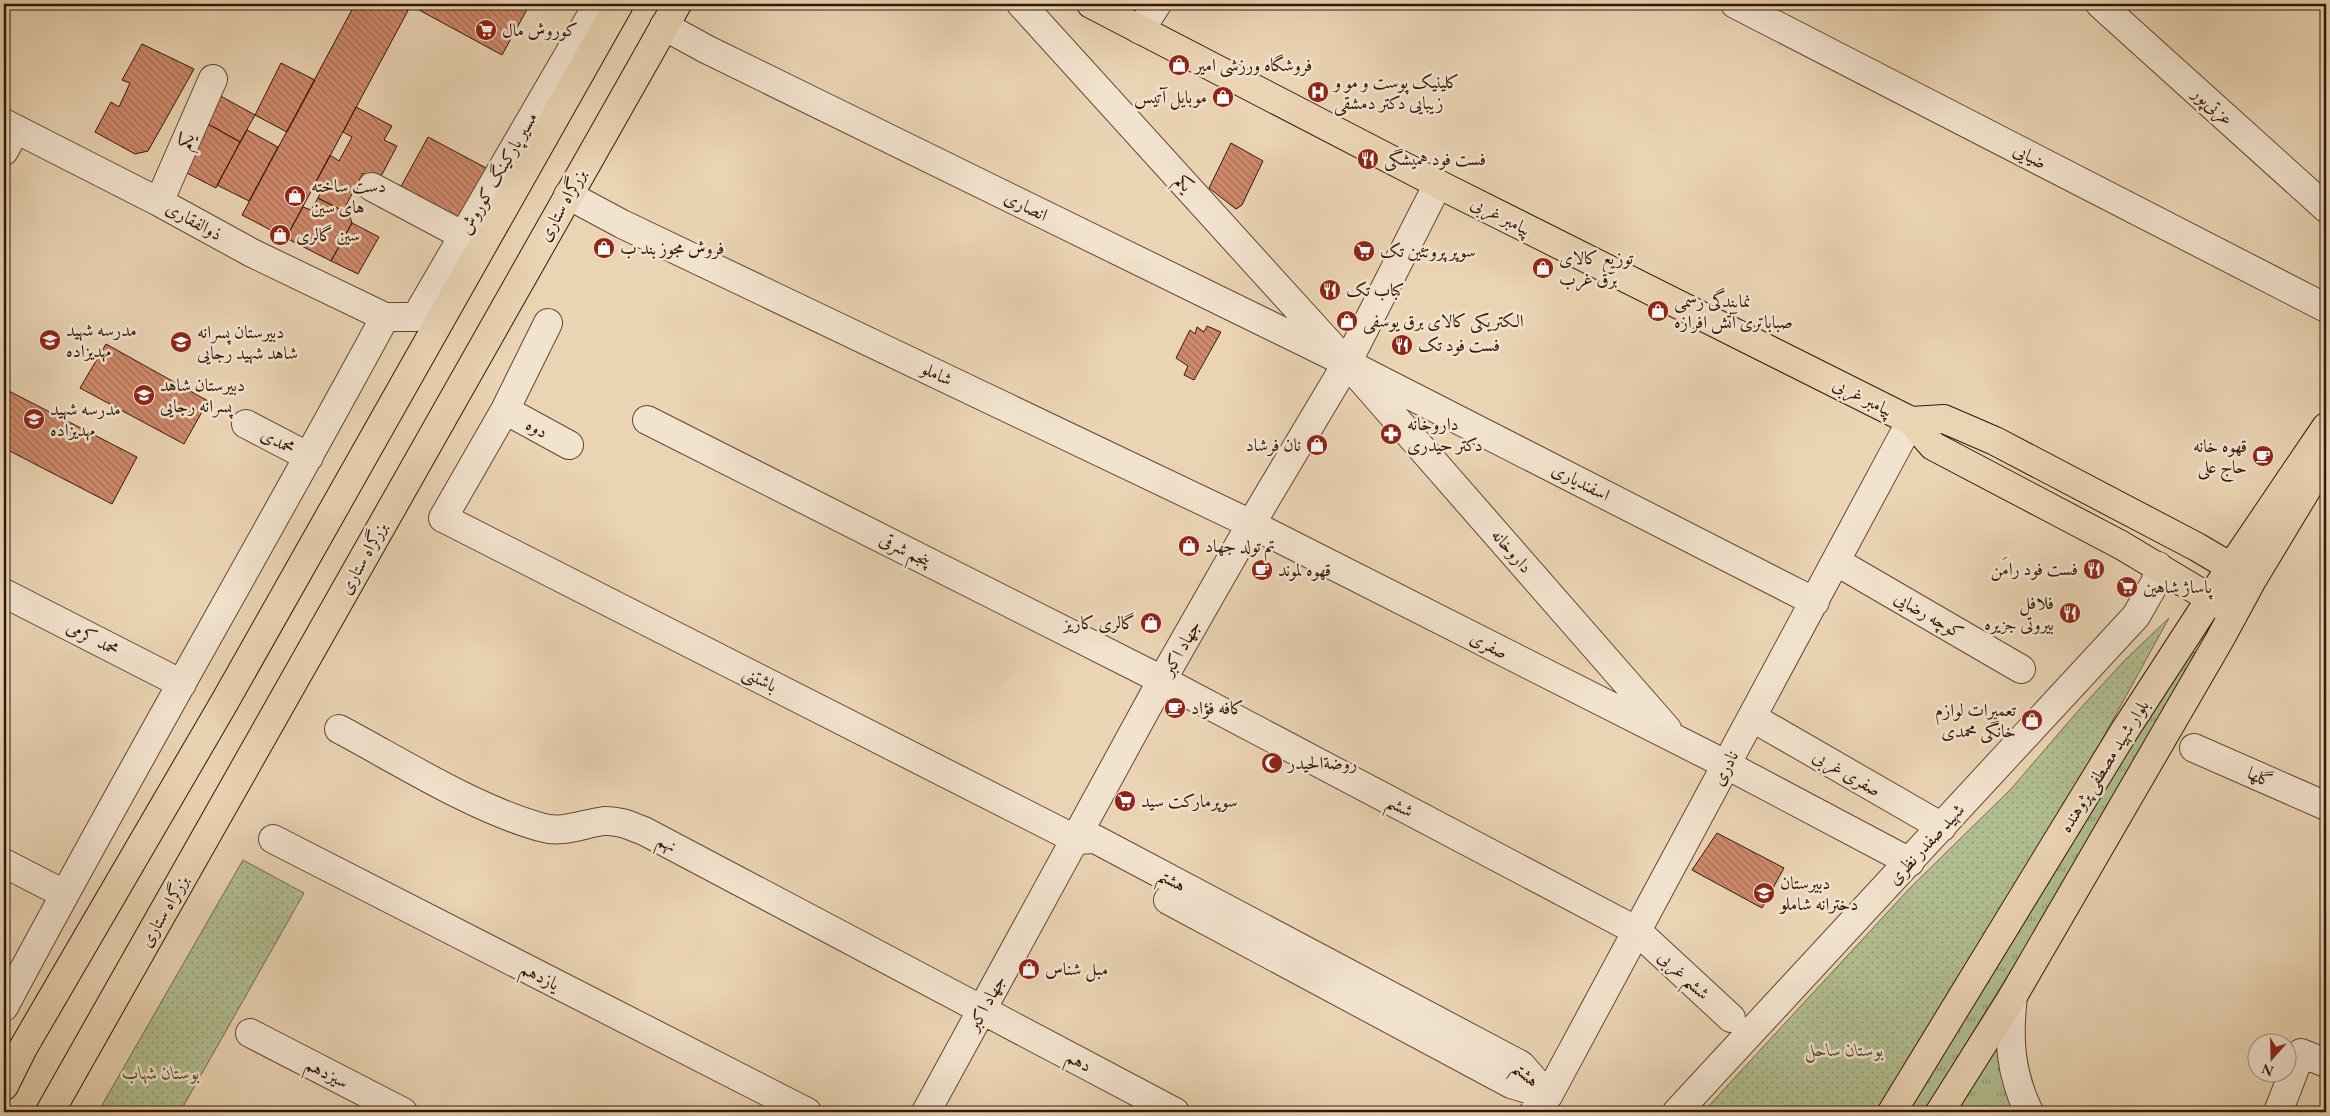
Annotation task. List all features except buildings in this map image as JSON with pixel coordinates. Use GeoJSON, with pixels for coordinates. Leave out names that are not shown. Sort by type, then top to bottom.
{"type":"FeatureCollection","features":[{"type":"Feature","properties":{"kind":"main road"},"geometry":{"type":"LineString","coordinates":[[4,1086],[23,1048],[224,703],[619,4]]}},
{"type":"Feature","properties":{"kind":"main road","name":"پیامبر غربی"},"geometry":{"type":"LineString","coordinates":[[1090,4],[1128,17],[1438,184],[1912,421],[1933,446],[2158,566],[2223,605]]}},
{"type":"Feature","properties":{"kind":"main road","name":"بزرگراه ستاری"},"geometry":{"type":"LineString","coordinates":[[50,1112],[670,15]]}},
{"type":"Feature","properties":{"kind":"main road","name":"پیامبر غربی"},"geometry":{"type":"LineString","coordinates":[[1912,421],[1944,419],[1995,441],[2241,573]]}},
{"type":"Feature","properties":{"kind":"main road","name":"بلوار شهید مصطفی پژوهنده"},"geometry":{"type":"LineString","coordinates":[[1892,1112],[2125,730],[2223,605],[2326,427]]}},
{"type":"Feature","properties":{"kind":"main road","name":"بلوار شهید مصطفی پژوهنده"},"geometry":{"type":"LineString","coordinates":[[2241,573],[2326,456]]}},
{"type":"Feature","properties":{"kind":"main road","name":"بلوار شهید مصطفی پژوهنده"},"geometry":{"type":"LineString","coordinates":[[1940,1112],[2013,996],[2220,639],[2223,605]]}},
{"type":"Feature","properties":{"kind":"street","name":"مسیر پارکینگ کوروش"},"geometry":{"type":"LineString","coordinates":[[385,318],[416,317],[598,4]]}},
{"type":"Feature","properties":{"kind":"street","name":"یکم"},"geometry":{"type":"LineString","coordinates":[[1021,4],[1347,363]]}},
{"type":"Feature","properties":{"kind":"street"},"geometry":{"type":"LineString","coordinates":[[1128,17],[1157,4]]}},
{"type":"Feature","properties":{"kind":"street","name":"ضیایی"},"geometry":{"type":"LineString","coordinates":[[1734,4],[2326,308]]}},
{"type":"Feature","properties":{"kind":"street","name":"عزتی‌پور"},"geometry":{"type":"LineString","coordinates":[[2100,4],[2326,208]]}},
{"type":"Feature","properties":{"kind":"street","name":"انصاری"},"geometry":{"type":"LineString","coordinates":[[670,15],[706,49],[1347,363]]}},
{"type":"Feature","properties":{"kind":"street","name":"یکم"},"geometry":{"type":"LineString","coordinates":[[159,202],[212,80]]}},
{"type":"Feature","properties":{"kind":"street","name":"ذوالفقاری"},"geometry":{"type":"LineString","coordinates":[[8,134],[159,202],[252,253],[385,318]]}},
{"type":"Feature","properties":{"kind":"street","name":"جهاد اکبر"},"geometry":{"type":"LineString","coordinates":[[926,1112],[1077,840],[1162,680],[1251,524],[1347,363],[1438,184]]}},
{"type":"Feature","properties":{"kind":"street"},"geometry":{"type":"LineString","coordinates":[[372,187],[462,235]]}},
{"type":"Feature","properties":{"kind":"street","name":"شاملو"},"geometry":{"type":"LineString","coordinates":[[568,195],[622,224],[1251,524]]}},
{"type":"Feature","properties":{"kind":"street"},"geometry":{"type":"LineString","coordinates":[[4,1007],[64,894],[385,318]]}},
{"type":"Feature","properties":{"kind":"street"},"geometry":{"type":"LineString","coordinates":[[505,410],[548,323]]}},
{"type":"Feature","properties":{"kind":"street","name":"اسفندیاری"},"geometry":{"type":"LineString","coordinates":[[1347,363],[1815,602]]}},
{"type":"Feature","properties":{"kind":"street","name":"داروخانه"},"geometry":{"type":"LineString","coordinates":[[1347,363],[1676,740]]}},
{"type":"Feature","properties":{"kind":"street","name":"دوه"},"geometry":{"type":"LineString","coordinates":[[505,410],[569,446]]}},
{"type":"Feature","properties":{"kind":"street","name":"باشتنی"},"geometry":{"type":"LineString","coordinates":[[505,410],[443,518],[1077,840]]}},
{"type":"Feature","properties":{"kind":"street","name":"پنجم شرقی"},"geometry":{"type":"LineString","coordinates":[[647,420],[1162,680]]}},
{"type":"Feature","properties":{"kind":"street","name":"نادری"},"geometry":{"type":"LineString","coordinates":[[1541,1104],[1637,932],[1912,421]]}},
{"type":"Feature","properties":{"kind":"street","name":"محمدی"},"geometry":{"type":"LineString","coordinates":[[246,424],[309,457]]}},
{"type":"Feature","properties":{"kind":"street","name":"صفری"},"geometry":{"type":"LineString","coordinates":[[1251,524],[1727,765]]}},
{"type":"Feature","properties":{"kind":"street","name":"کوچه رضایی"},"geometry":{"type":"LineString","coordinates":[[1837,562],[2020,669]]}},
{"type":"Feature","properties":{"kind":"street","name":"شهید صفدر نظری"},"geometry":{"type":"LineString","coordinates":[[1677,1112],[2065,695],[2136,616],[2156,581],[2158,566]]}},
{"type":"Feature","properties":{"kind":"street","name":"محمد کرمی"},"geometry":{"type":"LineString","coordinates":[[4,593],[182,684]]}},
{"type":"Feature","properties":{"kind":"street","name":"ششم"},"geometry":{"type":"LineString","coordinates":[[1162,680],[1637,932]]}},
{"type":"Feature","properties":{"kind":"street","name":"صفری غربی"},"geometry":{"type":"LineString","coordinates":[[1753,718],[1942,827]]}},
{"type":"Feature","properties":{"kind":"street","name":"نهم"},"geometry":{"type":"LineString","coordinates":[[339,730],[488,808],[542,828],[566,829],[605,821],[623,823],[644,831],[982,1009]]}},
{"type":"Feature","properties":{"kind":"street","name":"گلها"},"geometry":{"type":"LineString","coordinates":[[2194,748],[2326,806]]}},
{"type":"Feature","properties":{"kind":"street"},"geometry":{"type":"LineString","coordinates":[[1727,765],[1910,862]]}},
{"type":"Feature","properties":{"kind":"street","name":"یازدهم"},"geometry":{"type":"LineString","coordinates":[[273,839],[808,1112]]}},
{"type":"Feature","properties":{"kind":"street","name":"هشتم"},"geometry":{"type":"LineString","coordinates":[[1077,840],[1088,857],[1511,1084],[1541,1104]]}},
{"type":"Feature","properties":{"kind":"street"},"geometry":{"type":"LineString","coordinates":[[4,863],[64,894]]}},
{"type":"Feature","properties":{"kind":"street","name":"ششم غربی"},"geometry":{"type":"LineString","coordinates":[[1637,932],[1731,1018]]}},
{"type":"Feature","properties":{"kind":"street"},"geometry":{"type":"LineString","coordinates":[[2013,996],[2009,1028],[2011,1051],[2018,1088],[2030,1112]]}},
{"type":"Feature","properties":{"kind":"street","name":"دهم"},"geometry":{"type":"LineString","coordinates":[[982,1009],[1175,1112]]}},
{"type":"Feature","properties":{"kind":"street","name":"سیزدهم"},"geometry":{"type":"LineString","coordinates":[[250,1034],[403,1112]]}},
{"type":"Feature","properties":{"kind":"street"},"geometry":{"type":"LineString","coordinates":[[2278,1112],[2301,1054],[2324,1056]]}},
{"type":"Feature","properties":{"kind":"green space","name":"بوستان ساحل"},"geometry":{"type":"Polygon","coordinates":[[[2169,618],[2035,861],[1878,1112],[1703,1112],[1910,888],[2011,789],[2125,660],[2169,618]]]}},
{"type":"Feature","properties":{"kind":"green space"},"geometry":{"type":"Polygon","coordinates":[[[2194,652],[2198,654],[2032,936],[1924,1112],[1904,1112],[2187,655],[2194,652]]]}},
{"type":"Feature","properties":{"kind":"green space","name":"بوستان شهاب"},"geometry":{"type":"Polygon","coordinates":[[[243,860],[304,893],[180,1112],[98,1112],[243,860]]]}},
{"type":"Feature","properties":{"kind":"green space"},"geometry":{"type":"Polygon","coordinates":[[[2004,1033],[2023,1112],[1956,1112],[2004,1033]]]}},
{"type":"Feature","properties":{"kind":"place","name":"کوروش مال"},"geometry":{"type":"Point","coordinates":[486,30]}},
{"type":"Feature","properties":{"kind":"place","name":"فروشگاه ورزشی امیر"},"geometry":{"type":"Point","coordinates":[1179,65]}},
{"type":"Feature","properties":{"kind":"place","name":"کلینیک پوست و مو و زیبایی دکتر دمشقی"},"geometry":{"type":"Point","coordinates":[1318,92]}},
{"type":"Feature","properties":{"kind":"place","name":"موبایل آتیس"},"geometry":{"type":"Point","coordinates":[1223,97]}},
{"type":"Feature","properties":{"kind":"place","name":"فست فود همیشگی"},"geometry":{"type":"Point","coordinates":[1368,159]}},
{"type":"Feature","properties":{"kind":"place","name":"دست ساخته های سین"},"geometry":{"type":"Point","coordinates":[295,196]}},
{"type":"Feature","properties":{"kind":"place","name":"سین گالری"},"geometry":{"type":"Point","coordinates":[280,235]}},
{"type":"Feature","properties":{"kind":"place","name":"فروش مجوز بند ب"},"geometry":{"type":"Point","coordinates":[604,248]}},
{"type":"Feature","properties":{"kind":"place","name":"سوپر پروتئین تک"},"geometry":{"type":"Point","coordinates":[1364,251]}},
{"type":"Feature","properties":{"kind":"place","name":"توزیع کالای برق غرب"},"geometry":{"type":"Point","coordinates":[1543,268]}},
{"type":"Feature","properties":{"kind":"place","name":"کباب تک"},"geometry":{"type":"Point","coordinates":[1330,290]}},
{"type":"Feature","properties":{"kind":"place","name":"نمايندگی رسمی صباباتری آتش افرازه"},"geometry":{"type":"Point","coordinates":[1658,311]}},
{"type":"Feature","properties":{"kind":"place","name":"الکتریکی کالای برق یوسفی"},"geometry":{"type":"Point","coordinates":[1347,321]}},
{"type":"Feature","properties":{"kind":"place","name":"مدرسه شهيد مهديزاده"},"geometry":{"type":"Point","coordinates":[50,340]}},
{"type":"Feature","properties":{"kind":"place","name":"دبیرستان پسرانه شاهد شهید رجایی"},"geometry":{"type":"Point","coordinates":[181,342]}},
{"type":"Feature","properties":{"kind":"place","name":"فست فود تک"},"geometry":{"type":"Point","coordinates":[1402,345]}},
{"type":"Feature","properties":{"kind":"place","name":"دبیرستان شاهد پسرانه رجایی"},"geometry":{"type":"Point","coordinates":[144,395]}},
{"type":"Feature","properties":{"kind":"place","name":"مدرسه شهید مهدیزاده"},"geometry":{"type":"Point","coordinates":[34,419]}},
{"type":"Feature","properties":{"kind":"place","name":"داروخانه دکتر حیدری"},"geometry":{"type":"Point","coordinates":[1391,434]}},
{"type":"Feature","properties":{"kind":"place","name":"نان فرشاد"},"geometry":{"type":"Point","coordinates":[1317,445]}},
{"type":"Feature","properties":{"kind":"place","name":"قهوه خانه حاج علی"},"geometry":{"type":"Point","coordinates":[2263,456]}},
{"type":"Feature","properties":{"kind":"place","name":"تم تولد جهاد"},"geometry":{"type":"Point","coordinates":[1189,546]}},
{"type":"Feature","properties":{"kind":"place","name":"فست فود رامَن"},"geometry":{"type":"Point","coordinates":[2094,569]}},
{"type":"Feature","properties":{"kind":"place","name":"قهوه لموند"},"geometry":{"type":"Point","coordinates":[1262,570]}},
{"type":"Feature","properties":{"kind":"place","name":"پاساژ شاهین"},"geometry":{"type":"Point","coordinates":[2127,587]}},
{"type":"Feature","properties":{"kind":"place","name":"فلافل بیروتی جزیره"},"geometry":{"type":"Point","coordinates":[2070,613]}},
{"type":"Feature","properties":{"kind":"place","name":"گالری کاریز"},"geometry":{"type":"Point","coordinates":[1151,623]}},
{"type":"Feature","properties":{"kind":"place","name":"کافه فؤاد"},"geometry":{"type":"Point","coordinates":[1175,708]}},
{"type":"Feature","properties":{"kind":"place","name":"تعمیرات لوازم خانگی محمدی"},"geometry":{"type":"Point","coordinates":[2032,720]}},
{"type":"Feature","properties":{"kind":"place","name":"روضةالحیدر"},"geometry":{"type":"Point","coordinates":[1272,763]}},
{"type":"Feature","properties":{"kind":"place","name":"سوپرمارکت سید"},"geometry":{"type":"Point","coordinates":[1125,801]}},
{"type":"Feature","properties":{"kind":"place","name":"دبیرستان دخترانه شاملو"},"geometry":{"type":"Point","coordinates":[1764,893]}},
{"type":"Feature","properties":{"kind":"place","name":"مبل شناس"},"geometry":{"type":"Point","coordinates":[1029,969]}}]}
